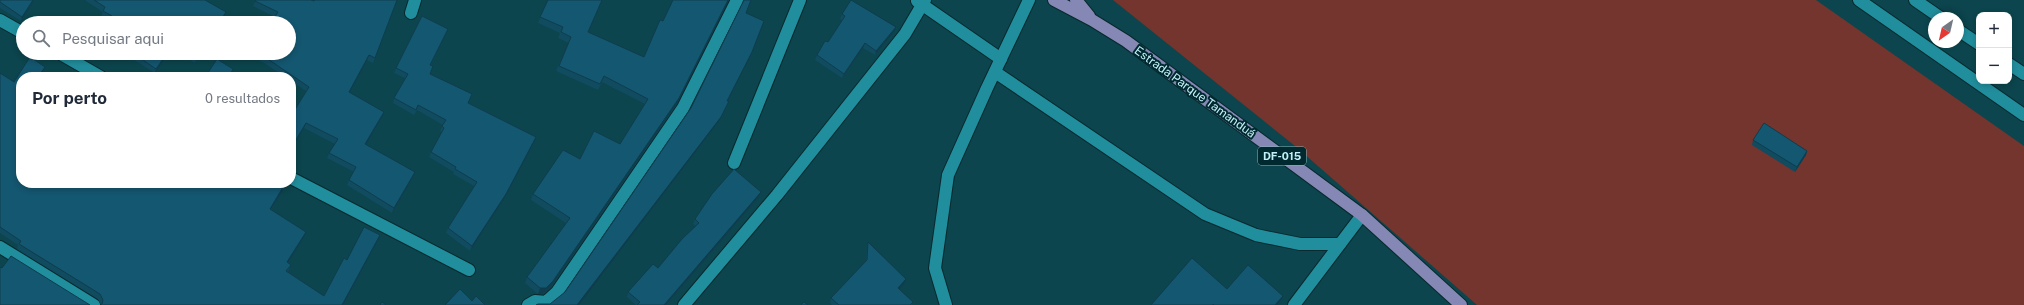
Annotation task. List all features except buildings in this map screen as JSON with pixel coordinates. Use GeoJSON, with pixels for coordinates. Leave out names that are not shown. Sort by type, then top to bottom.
{"type":"FeatureCollection","features":[{"type":"Feature","properties":{"kind":"main road","name":"Estrada Parque Tamanduá"},"geometry":{"type":"LineString","coordinates":[[1054,0],[1092,20],[1126,41],[1362,215],[1461,305]]}},
{"type":"Feature","properties":{"kind":"main road","name":"Estrada Parque Tamanduá"},"geometry":{"type":"LineString","coordinates":[[1076,0],[1092,20]]}},
{"type":"Feature","properties":{"kind":"street"},"geometry":{"type":"LineString","coordinates":[[411,13],[415,0]]}},
{"type":"Feature","properties":{"kind":"street"},"geometry":{"type":"LineString","coordinates":[[528,305],[535,301],[546,302],[557,292],[566,279],[683,108],[737,0]]}},
{"type":"Feature","properties":{"kind":"street"},"geometry":{"type":"LineString","coordinates":[[734,163],[800,0]]}},
{"type":"Feature","properties":{"kind":"street"},"geometry":{"type":"LineString","coordinates":[[946,305],[935,268],[948,175],[1029,0]]}},
{"type":"Feature","properties":{"kind":"street"},"geometry":{"type":"LineString","coordinates":[[1859,0],[2024,115]]}},
{"type":"Feature","properties":{"kind":"street"},"geometry":{"type":"LineString","coordinates":[[1915,0],[1932,12]]}},
{"type":"Feature","properties":{"kind":"street"},"geometry":{"type":"LineString","coordinates":[[684,305],[777,195],[900,40],[921,1],[1002,59]]}},
{"type":"Feature","properties":{"kind":"street"},"geometry":{"type":"LineString","coordinates":[[0,20],[16,29]]}},
{"type":"Feature","properties":{"kind":"street"},"geometry":{"type":"LineString","coordinates":[[1964,34],[1976,42]]}},
{"type":"Feature","properties":{"kind":"street"},"geometry":{"type":"LineString","coordinates":[[71,60],[92,72]]}},
{"type":"Feature","properties":{"kind":"street"},"geometry":{"type":"LineString","coordinates":[[2012,66],[2024,74]]}},
{"type":"Feature","properties":{"kind":"street"},"geometry":{"type":"LineString","coordinates":[[995,72],[1205,214],[1256,235],[1300,244],[1340,244]]}},
{"type":"Feature","properties":{"kind":"street"},"geometry":{"type":"LineString","coordinates":[[296,181],[469,270]]}},
{"type":"Feature","properties":{"kind":"street"},"geometry":{"type":"LineString","coordinates":[[1294,305],[1362,215]]}},
{"type":"Feature","properties":{"kind":"street"},"geometry":{"type":"LineString","coordinates":[[0,247],[94,305]]}},
{"type":"Feature","properties":{"kind":"shaded area"},"geometry":{"type":"Polygon","coordinates":[[[1113,0],[1816,0],[2024,146],[2024,305],[1477,305],[1295,146],[1113,0]]]}}]}
